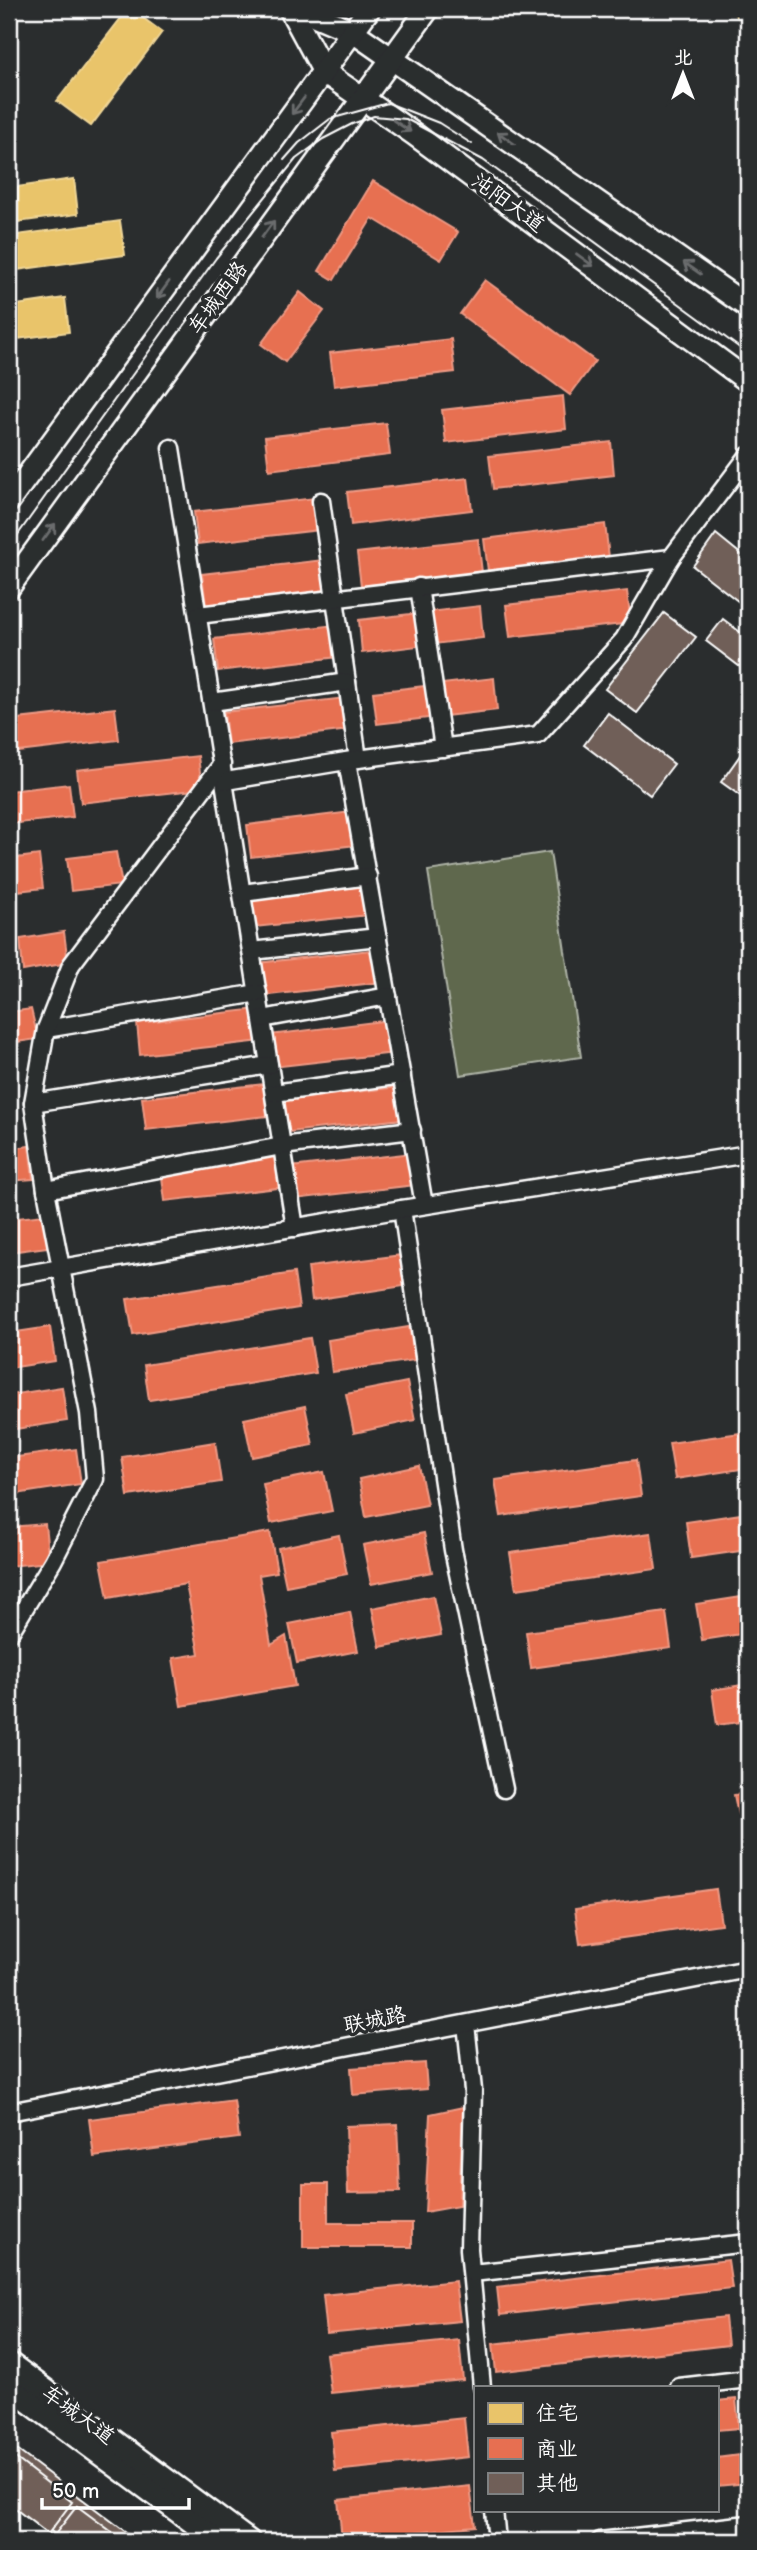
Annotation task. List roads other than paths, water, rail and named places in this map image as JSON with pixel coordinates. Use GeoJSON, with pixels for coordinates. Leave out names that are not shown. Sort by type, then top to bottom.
{"type":"FeatureCollection","features":[{"type":"Feature","properties":{"kind":"main road","name":"沌阳大道"},"geometry":{"type":"LineString","coordinates":[[290,9],[324,72],[414,134],[748,381]]}},
{"type":"Feature","properties":{"kind":"main road"},"geometry":{"type":"LineString","coordinates":[[300,9],[352,31],[748,307]]}},
{"type":"Feature","properties":{"kind":"main road"},"geometry":{"type":"LineString","coordinates":[[9,501],[369,9]]}},
{"type":"Feature","properties":{"kind":"main road","name":"车城西路"},"geometry":{"type":"LineString","coordinates":[[9,587],[428,9]]}},
{"type":"Feature","properties":{"kind":"main road","name":"车城大道"},"geometry":{"type":"LineString","coordinates":[[9,2363],[249,2541]]}},
{"type":"Feature","properties":{"kind":"main road","name":"车城大道"},"geometry":{"type":"LineString","coordinates":[[9,2387],[218,2541]]}},
{"type":"Feature","properties":{"kind":"street"},"geometry":{"type":"LineString","coordinates":[[171,448],[295,1228]]}},
{"type":"Feature","properties":{"kind":"street"},"geometry":{"type":"LineString","coordinates":[[9,1634],[54,1561],[94,1479],[89,1413],[46,1190],[33,1103],[46,1029],[71,965],[224,772],[353,760],[538,735],[624,639],[671,558],[748,456]]}},
{"type":"Feature","properties":{"kind":"street"},"geometry":{"type":"LineString","coordinates":[[321,501],[347,682],[353,760],[368,876],[424,1205]]}},
{"type":"Feature","properties":{"kind":"street"},"geometry":{"type":"LineString","coordinates":[[198,615],[671,558]]}},
{"type":"Feature","properties":{"kind":"street"},"geometry":{"type":"LineString","coordinates":[[419,587],[443,748]]}},
{"type":"Feature","properties":{"kind":"street"},"geometry":{"type":"LineString","coordinates":[[212,702],[347,682]]}},
{"type":"Feature","properties":{"kind":"street"},"geometry":{"type":"LineString","coordinates":[[243,893],[368,876]]}},
{"type":"Feature","properties":{"kind":"street"},"geometry":{"type":"LineString","coordinates":[[252,951],[378,937]]}},
{"type":"Feature","properties":{"kind":"street"},"geometry":{"type":"LineString","coordinates":[[46,1029],[258,993]]}},
{"type":"Feature","properties":{"kind":"street"},"geometry":{"type":"LineString","coordinates":[[262,1019],[388,996]]}},
{"type":"Feature","properties":{"kind":"street"},"geometry":{"type":"LineString","coordinates":[[33,1103],[270,1065]]}},
{"type":"Feature","properties":{"kind":"street"},"geometry":{"type":"LineString","coordinates":[[274,1093],[402,1076]]}},
{"type":"Feature","properties":{"kind":"street"},"geometry":{"type":"LineString","coordinates":[[46,1190],[282,1146],[412,1130]]}},
{"type":"Feature","properties":{"kind":"street"},"geometry":{"type":"LineString","coordinates":[[9,1277],[424,1205],[748,1154]]}},
{"type":"Feature","properties":{"kind":"street"},"geometry":{"type":"LineString","coordinates":[[402,1209],[453,1550],[504,1789]]}},
{"type":"Feature","properties":{"kind":"street","name":"联城路"},"geometry":{"type":"LineString","coordinates":[[9,2112],[748,1969]]}},
{"type":"Feature","properties":{"kind":"street"},"geometry":{"type":"LineString","coordinates":[[466,2024],[473,2090],[469,2249],[482,2386]]}},
{"type":"Feature","properties":{"kind":"street"},"geometry":{"type":"LineString","coordinates":[[472,2273],[748,2243]]}},
{"type":"Feature","properties":{"kind":"street"},"geometry":{"type":"LineString","coordinates":[[688,2386],[748,2379]]}},
{"type":"Feature","properties":{"kind":"street"},"geometry":{"type":"LineString","coordinates":[[494,2512],[497,2541]]}},
{"type":"Feature","properties":{"kind":"street"},"geometry":{"type":"LineString","coordinates":[[600,2541],[748,2524]]}},
{"type":"Feature","properties":{"kind":"tram line"},"geometry":{"type":"LineString","coordinates":[[284,160],[299,143],[330,119],[388,103],[439,123],[472,144]]}},
{"type":"Feature","properties":{"kind":"tram line"},"geometry":{"type":"LineString","coordinates":[[9,547],[216,258],[296,159],[323,139],[374,116],[406,119],[483,160],[748,354]]}}]}
